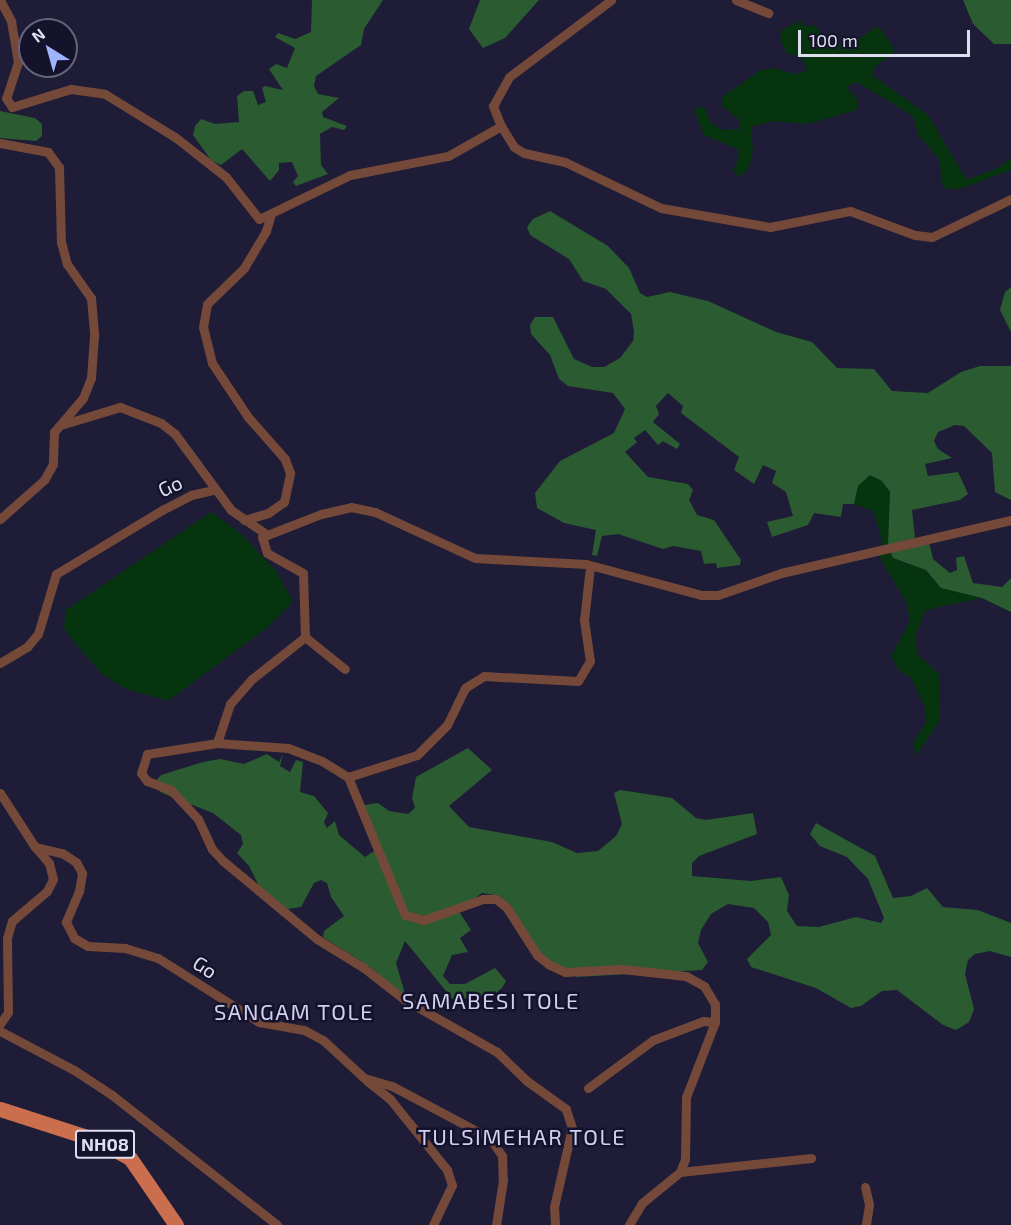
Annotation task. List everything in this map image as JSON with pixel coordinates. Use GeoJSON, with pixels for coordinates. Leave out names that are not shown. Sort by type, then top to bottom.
{"type":"FeatureCollection","features":[{"type":"Feature","properties":{"kind":"main road","name":"NH08"},"geometry":{"type":"LineString","coordinates":[[0,1109],[99,1141],[130,1158],[176,1225]]}},
{"type":"Feature","properties":{"kind":"street"},"geometry":{"type":"LineString","coordinates":[[0,0],[11,21],[18,62],[6,98],[12,107],[71,89],[105,94],[175,137],[226,177],[259,219],[350,175],[448,156],[501,126]]}},
{"type":"Feature","properties":{"kind":"street"},"geometry":{"type":"LineString","coordinates":[[611,0],[509,77],[493,105],[501,126],[514,147],[524,153],[565,162],[652,204],[770,227],[850,211],[915,235],[932,237],[1011,199]]}},
{"type":"Feature","properties":{"kind":"street"},"geometry":{"type":"LineString","coordinates":[[736,0],[769,13]]}},
{"type":"Feature","properties":{"kind":"street"},"geometry":{"type":"LineString","coordinates":[[0,143],[38,148],[48,152],[59,167],[61,242],[67,264],[91,298],[94,336],[91,378],[82,398],[58,426],[53,464],[44,480],[0,519]]}},
{"type":"Feature","properties":{"kind":"street"},"geometry":{"type":"LineString","coordinates":[[244,520],[268,513],[284,502],[290,473],[285,459],[248,417],[212,363],[203,327],[207,304],[244,268],[266,231],[271,214]]}},
{"type":"Feature","properties":{"kind":"street"},"geometry":{"type":"LineString","coordinates":[[58,426],[103,410],[132,409],[161,423],[175,434],[213,490],[244,520],[269,532]]}},
{"type":"Feature","properties":{"kind":"street","name":"Go"},"geometry":{"type":"LineString","coordinates":[[0,663],[27,647],[38,634],[56,574],[162,510],[191,495],[213,490]]}},
{"type":"Feature","properties":{"kind":"street"},"geometry":{"type":"LineString","coordinates":[[217,743],[230,704],[252,679],[294,649],[304,637],[302,596],[306,579],[296,567],[267,553],[262,537],[269,532],[351,507],[375,512],[475,558],[504,563],[559,560],[702,595],[718,595],[781,573],[1011,520]]}},
{"type":"Feature","properties":{"kind":"street"},"geometry":{"type":"LineString","coordinates":[[348,777],[417,755],[447,725],[465,688],[484,675],[561,683],[578,681],[590,661],[584,620],[590,567]]}},
{"type":"Feature","properties":{"kind":"street"},"geometry":{"type":"LineString","coordinates":[[304,637],[345,669]]}},
{"type":"Feature","properties":{"kind":"street"},"geometry":{"type":"LineString","coordinates":[[555,1225],[554,1207],[572,1128],[566,1108],[527,1081],[497,1052],[405,1000],[364,968],[317,939],[223,861],[212,849],[198,819],[171,790],[147,781],[141,772],[147,754],[217,743],[288,748],[322,761],[348,777],[405,915],[424,920],[483,899],[496,899],[507,908],[537,955],[550,966],[565,972],[622,969],[696,980],[715,1004],[715,1022],[686,1097],[685,1159],[680,1172],[642,1203],[629,1225]]}},
{"type":"Feature","properties":{"kind":"street"},"geometry":{"type":"LineString","coordinates":[[0,793],[35,847],[49,863],[53,879],[47,891],[12,921],[7,938],[8,1012],[0,1024]]}},
{"type":"Feature","properties":{"kind":"street","name":"Go"},"geometry":{"type":"LineString","coordinates":[[35,847],[62,853],[76,862],[82,873],[79,891],[66,922],[74,938],[88,946],[125,948],[158,958],[259,1022],[304,1030],[323,1040],[364,1078],[392,1086],[482,1132],[499,1146],[503,1180],[495,1225]]}},
{"type":"Feature","properties":{"kind":"street"},"geometry":{"type":"LineString","coordinates":[[588,1088],[653,1040],[703,1021],[715,1022]]}},
{"type":"Feature","properties":{"kind":"street"},"geometry":{"type":"LineString","coordinates":[[0,1031],[74,1070],[112,1095],[277,1225]]}},
{"type":"Feature","properties":{"kind":"street"},"geometry":{"type":"LineString","coordinates":[[364,1078],[390,1099],[447,1170],[452,1185],[433,1225]]}},
{"type":"Feature","properties":{"kind":"street"},"geometry":{"type":"LineString","coordinates":[[680,1172],[812,1158]]}},
{"type":"Feature","properties":{"kind":"street"},"geometry":{"type":"LineString","coordinates":[[865,1187],[868,1205],[866,1225]]}},
{"type":"Feature","properties":{"kind":"green space"},"geometry":{"type":"Polygon","coordinates":[[[312,0],[383,0],[364,29],[361,45],[316,76],[314,86],[318,94],[339,98],[322,112],[323,117],[347,126],[344,130],[332,127],[320,134],[321,165],[328,174],[296,186],[293,182],[298,176],[292,162],[279,163],[279,170],[270,181],[242,149],[221,165],[211,160],[193,135],[195,126],[201,119],[215,124],[239,122],[237,96],[244,91],[253,91],[258,105],[266,102],[262,88],[265,86],[283,90],[269,69],[276,64],[287,68],[295,48],[275,37],[278,33],[295,39],[311,32],[312,0]]]}},
{"type":"Feature","properties":{"kind":"green space"},"geometry":{"type":"Polygon","coordinates":[[[480,0],[539,0],[505,38],[483,48],[469,29],[480,0]]]}},
{"type":"Feature","properties":{"kind":"green space"},"geometry":{"type":"Polygon","coordinates":[[[963,0],[1011,0],[1011,44],[994,44],[973,24],[963,0]]]}},
{"type":"Feature","properties":{"kind":"green space"},"geometry":{"type":"Polygon","coordinates":[[[801,21],[802,25],[815,26],[828,41],[846,47],[878,26],[892,45],[894,53],[875,66],[872,75],[928,115],[965,177],[969,179],[998,168],[1011,158],[1011,170],[960,189],[946,189],[941,181],[940,160],[918,135],[913,116],[857,82],[849,85],[848,89],[857,99],[858,109],[854,111],[807,124],[773,121],[751,127],[753,151],[748,169],[739,178],[733,170],[739,158],[737,149],[704,135],[694,109],[704,106],[710,122],[721,130],[739,129],[739,120],[721,105],[723,96],[761,70],[775,68],[793,74],[807,71],[803,59],[786,52],[780,38],[782,30],[801,21]]]}},
{"type":"Feature","properties":{"kind":"green space"},"geometry":{"type":"Polygon","coordinates":[[[0,111],[35,118],[42,124],[42,136],[36,141],[0,138],[0,111]]]}},
{"type":"Feature","properties":{"kind":"green space"},"geometry":{"type":"Polygon","coordinates":[[[550,211],[608,246],[629,268],[640,293],[647,297],[670,292],[708,301],[776,332],[812,342],[837,368],[874,369],[892,391],[928,393],[961,372],[980,366],[1011,366],[1011,500],[995,492],[992,453],[964,426],[955,425],[938,432],[934,441],[938,449],[952,458],[925,464],[928,476],[958,472],[968,494],[960,500],[912,510],[915,538],[888,545],[890,492],[882,481],[870,475],[858,486],[854,504],[843,504],[841,517],[814,513],[808,525],[772,537],[767,522],[793,516],[786,492],[772,483],[776,471],[763,465],[754,484],[734,470],[739,457],[681,413],[683,406],[668,393],[656,406],[659,414],[653,422],[680,444],[677,449],[663,441],[658,445],[645,430],[634,438],[637,442],[625,452],[648,477],[688,484],[693,490],[689,500],[697,515],[714,520],[741,560],[740,565],[717,568],[716,563],[704,564],[701,551],[673,546],[663,549],[618,534],[602,536],[597,556],[592,555],[596,530],[564,523],[537,508],[535,493],[560,461],[614,433],[625,409],[613,393],[568,386],[559,379],[550,355],[531,334],[530,325],[535,317],[553,317],[574,359],[592,367],[604,367],[620,358],[633,341],[634,331],[631,314],[606,289],[583,281],[569,259],[530,235],[527,227],[533,219],[550,211]]]}},
{"type":"Feature","properties":{"kind":"green space"},"geometry":{"type":"Polygon","coordinates":[[[1011,287],[1011,332],[1000,310],[1005,292],[1011,287]]]}},
{"type":"Feature","properties":{"kind":"green space"},"geometry":{"type":"Polygon","coordinates":[[[870,475],[882,481],[890,492],[888,545],[900,562],[923,568],[941,588],[982,598],[926,610],[915,637],[918,655],[939,674],[940,721],[916,756],[913,743],[926,722],[925,707],[911,678],[899,671],[891,656],[910,621],[907,604],[880,558],[882,539],[873,511],[854,504],[858,486],[870,475]]]}},
{"type":"Feature","properties":{"kind":"green space"},"geometry":{"type":"Polygon","coordinates":[[[211,512],[240,533],[277,572],[293,602],[267,628],[168,701],[126,689],[102,674],[68,635],[64,627],[66,610],[211,512]]]}},
{"type":"Feature","properties":{"kind":"green space"},"geometry":{"type":"Polygon","coordinates":[[[929,542],[933,559],[950,573],[957,570],[956,558],[964,556],[973,583],[1002,587],[1011,578],[1011,612],[982,598],[941,588],[926,570],[893,558],[890,550],[929,542]]]}},
{"type":"Feature","properties":{"kind":"green space"},"geometry":{"type":"Polygon","coordinates":[[[468,748],[492,770],[449,806],[469,827],[552,842],[577,853],[598,851],[616,836],[622,824],[614,793],[620,790],[672,798],[696,818],[706,820],[753,813],[757,834],[699,856],[692,863],[692,876],[751,881],[781,877],[789,895],[787,911],[797,926],[819,927],[856,917],[881,923],[884,918],[868,879],[847,857],[820,846],[810,834],[816,823],[875,856],[893,898],[911,896],[927,888],[943,907],[978,910],[1011,923],[1011,957],[990,951],[975,954],[968,960],[965,974],[974,1009],[969,1022],[956,1030],[943,1025],[897,990],[882,991],[861,1006],[851,1008],[816,988],[751,967],[747,959],[771,935],[768,922],[754,908],[728,904],[711,914],[701,930],[698,943],[708,962],[702,970],[577,977],[538,953],[500,896],[482,893],[458,910],[471,930],[460,938],[468,952],[452,955],[443,976],[450,984],[465,984],[495,968],[506,981],[502,988],[491,997],[469,997],[455,1002],[405,941],[396,963],[406,997],[370,967],[323,937],[324,931],[344,916],[331,897],[327,883],[321,880],[314,883],[301,907],[288,909],[262,892],[249,866],[237,853],[243,844],[241,835],[213,813],[162,793],[152,785],[161,775],[203,762],[220,759],[244,764],[267,754],[279,762],[283,754],[280,766],[290,772],[296,760],[303,762],[300,792],[314,796],[328,813],[324,822],[327,828],[335,821],[339,835],[365,857],[379,848],[364,805],[378,803],[389,811],[408,814],[415,808],[412,798],[416,777],[468,748]]]}},
{"type":"Feature","properties":{"kind":"district","name":"SAMABESI TOLE"},"geometry":{"type":"Point","coordinates":[491,1001]}},
{"type":"Feature","properties":{"kind":"district","name":"SANGAM TOLE"},"geometry":{"type":"Point","coordinates":[294,1012]}},
{"type":"Feature","properties":{"kind":"district","name":"TULSIMEHAR TOLE"},"geometry":{"type":"Point","coordinates":[522,1137]}}]}
